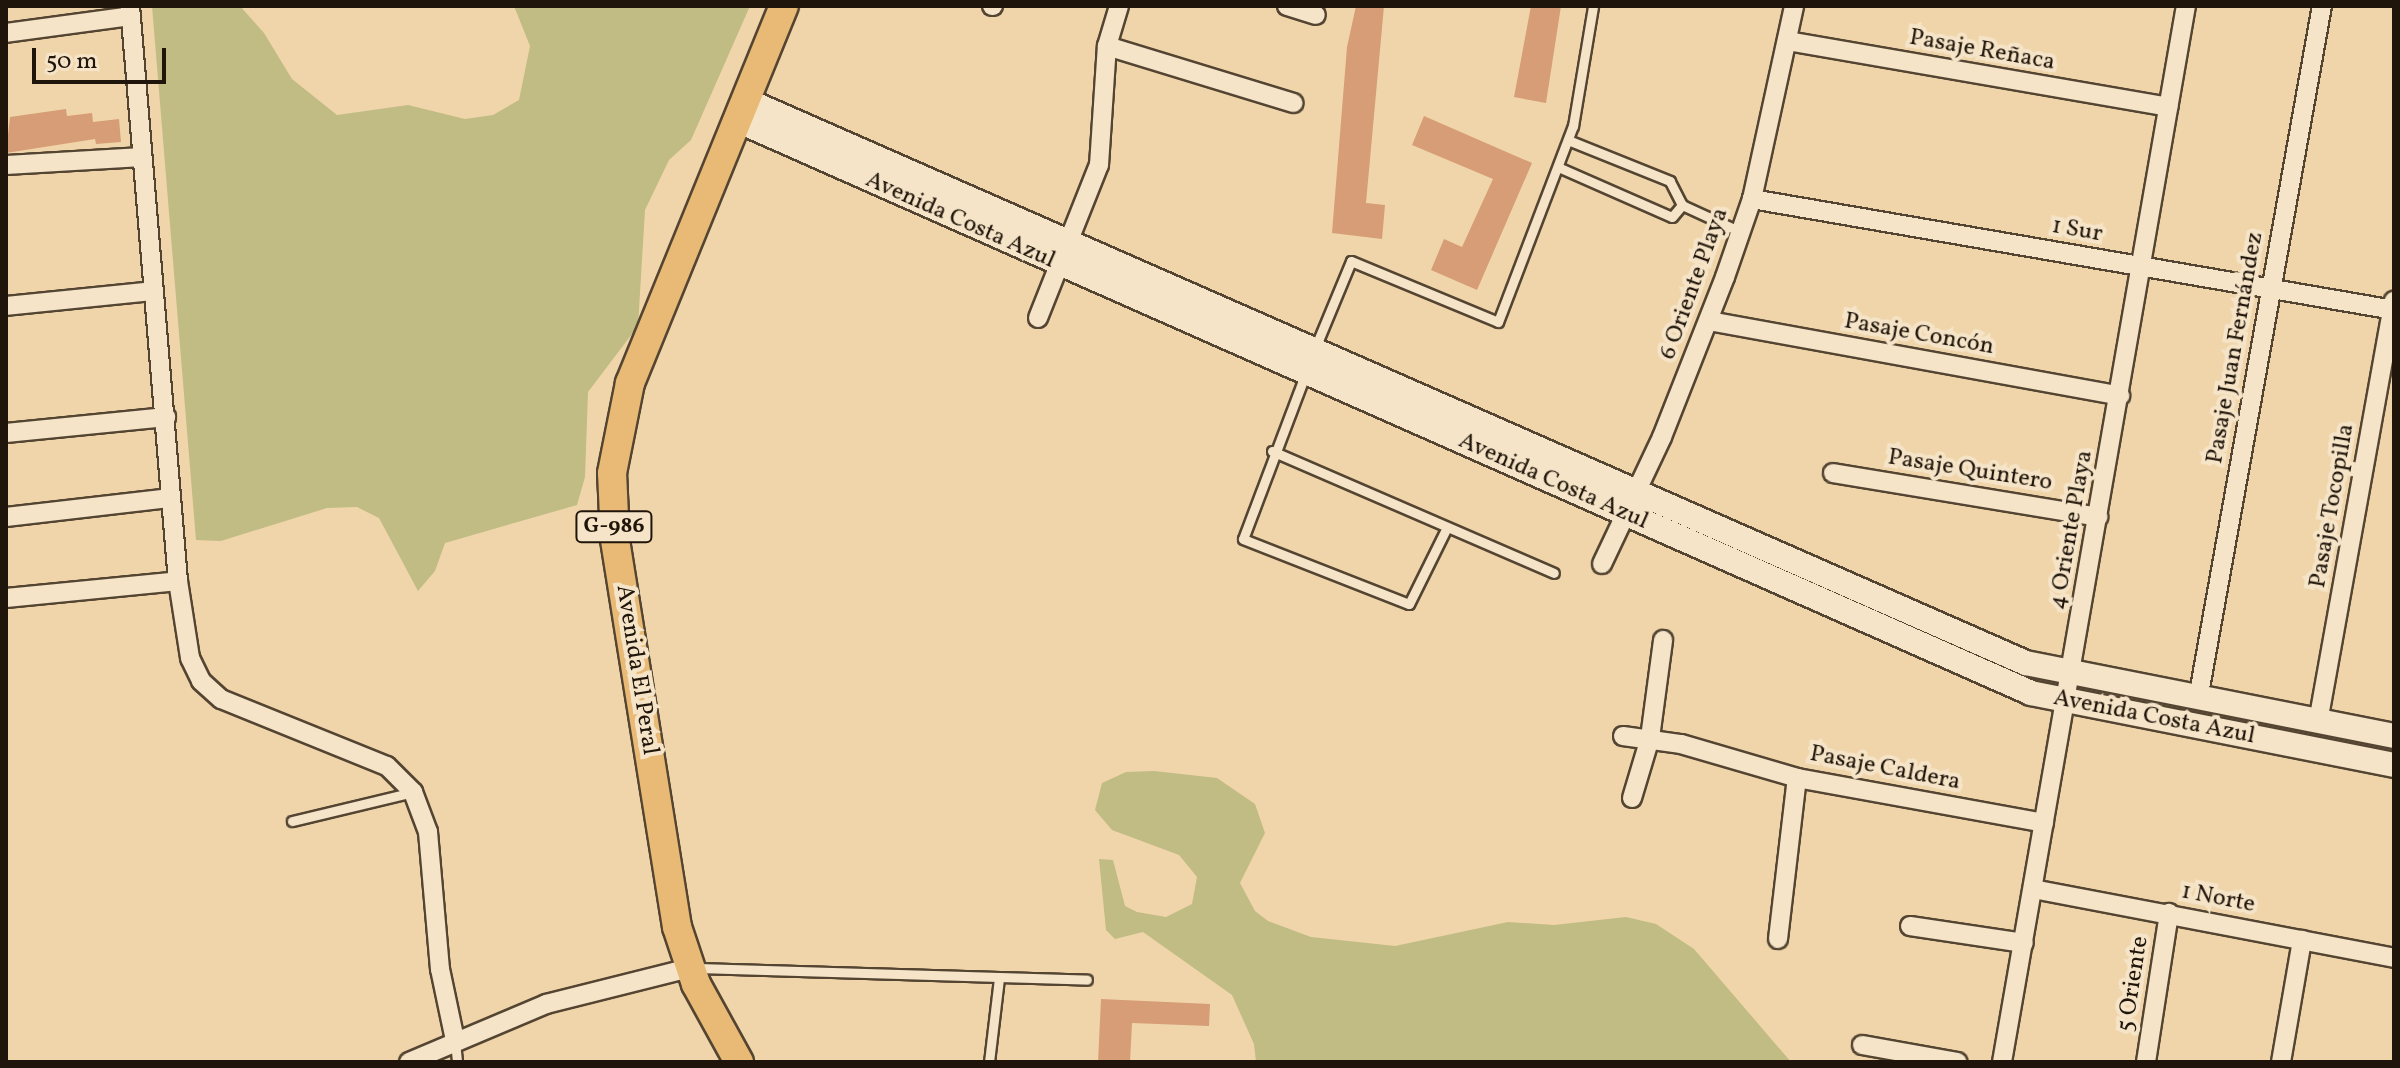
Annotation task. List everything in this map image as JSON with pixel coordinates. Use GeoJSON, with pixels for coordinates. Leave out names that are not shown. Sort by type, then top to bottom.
{"type":"FeatureCollection","features":[{"type":"Feature","properties":{"kind":"main road","name":"Avenida El Peral"},"geometry":{"type":"LineString","coordinates":[[739,1062],[689,968],[674,911],[617,553],[612,473],[630,383],[784,6]]}},
{"type":"Feature","properties":{"kind":"street"},"geometry":{"type":"LineString","coordinates":[[1038,318],[1071,243],[1099,165],[1107,46],[1119,6]]}},
{"type":"Feature","properties":{"kind":"street"},"geometry":{"type":"LineString","coordinates":[[1287,6],[1316,15]]}},
{"type":"Feature","properties":{"kind":"street","name":"6 Oriente Playa"},"geometry":{"type":"LineString","coordinates":[[1602,564],[1632,504],[1709,321],[1741,232],[1752,199],[1794,6]]}},
{"type":"Feature","properties":{"kind":"street","name":"4 Oriente Playa"},"geometry":{"type":"LineString","coordinates":[[2002,1062],[2186,6]]}},
{"type":"Feature","properties":{"kind":"street","name":"Pasaje Juan Fernández"},"geometry":{"type":"LineString","coordinates":[[2198,699],[2322,6]]}},
{"type":"Feature","properties":{"kind":"street"},"geometry":{"type":"LineString","coordinates":[[6,33],[130,11],[178,581],[190,658],[210,691],[387,766],[413,792],[428,832],[440,969],[455,1040]]}},
{"type":"Feature","properties":{"kind":"street","name":"Pasaje Reñaca"},"geometry":{"type":"LineString","coordinates":[[1787,41],[2168,107]]}},
{"type":"Feature","properties":{"kind":"street"},"geometry":{"type":"LineString","coordinates":[[1107,46],[1294,103]]}},
{"type":"Feature","properties":{"kind":"street","name":"Avenida Costa Azul"},"geometry":{"type":"LineString","coordinates":[[741,110],[1071,243],[1310,362],[1632,504],[2013,686],[2065,702],[2394,765]]}},
{"type":"Feature","properties":{"kind":"street","name":"Avenida Costa Azul"},"geometry":{"type":"LineString","coordinates":[[741,110],[1061,267],[1310,362]]}},
{"type":"Feature","properties":{"kind":"street"},"geometry":{"type":"LineString","coordinates":[[6,165],[142,157]]}},
{"type":"Feature","properties":{"kind":"street","name":"1 Sur"},"geometry":{"type":"LineString","coordinates":[[1752,199],[2271,289],[2393,306]]}},
{"type":"Feature","properties":{"kind":"street"},"geometry":{"type":"LineString","coordinates":[[6,306],[153,291]]}},
{"type":"Feature","properties":{"kind":"street","name":"Pasaje Tocopilla"},"geometry":{"type":"LineString","coordinates":[[2318,722],[2393,306]]}},
{"type":"Feature","properties":{"kind":"street","name":"Pasaje Concón"},"geometry":{"type":"LineString","coordinates":[[1709,321],[2120,396]]}},
{"type":"Feature","properties":{"kind":"street"},"geometry":{"type":"LineString","coordinates":[[6,433],[166,417]]}},
{"type":"Feature","properties":{"kind":"street","name":"Pasaje Quintero"},"geometry":{"type":"LineString","coordinates":[[1833,473],[2098,517]]}},
{"type":"Feature","properties":{"kind":"street"},"geometry":{"type":"LineString","coordinates":[[6,517],[171,498]]}},
{"type":"Feature","properties":{"kind":"street","name":"Avenida Costa Azul"},"geometry":{"type":"LineString","coordinates":[[1632,504],[2008,656],[2070,676],[2394,736]]}},
{"type":"Feature","properties":{"kind":"street"},"geometry":{"type":"LineString","coordinates":[[6,598],[178,581]]}},
{"type":"Feature","properties":{"kind":"street"},"geometry":{"type":"LineString","coordinates":[[1632,798],[1650,738],[1663,640]]}},
{"type":"Feature","properties":{"kind":"street","name":"Pasaje Caldera"},"geometry":{"type":"LineString","coordinates":[[1623,736],[1650,738],[1797,778],[2044,823]]}},
{"type":"Feature","properties":{"kind":"street"},"geometry":{"type":"LineString","coordinates":[[1778,939],[1797,778]]}},
{"type":"Feature","properties":{"kind":"street","name":"1 Norte"},"geometry":{"type":"LineString","coordinates":[[2033,889],[2394,958]]}},
{"type":"Feature","properties":{"kind":"street","name":"5 Oriente"},"geometry":{"type":"LineString","coordinates":[[2146,1062],[2169,913]]}},
{"type":"Feature","properties":{"kind":"street"},"geometry":{"type":"LineString","coordinates":[[1910,926],[2024,943]]}},
{"type":"Feature","properties":{"kind":"street"},"geometry":{"type":"LineString","coordinates":[[2281,1062],[2302,940]]}},
{"type":"Feature","properties":{"kind":"street"},"geometry":{"type":"LineString","coordinates":[[409,1062],[455,1040],[570,996],[689,968]]}},
{"type":"Feature","properties":{"kind":"street"},"geometry":{"type":"LineString","coordinates":[[1862,1045],[1957,1062]]}},
{"type":"Feature","properties":{"kind":"lane"},"geometry":{"type":"LineString","coordinates":[[1446,529],[1409,604],[1243,539],[1272,451],[1351,261],[1498,322],[1568,140],[1593,6]]}},
{"type":"Feature","properties":{"kind":"lane"},"geometry":{"type":"LineString","coordinates":[[1568,140],[1670,181],[1682,205],[1741,232]]}},
{"type":"Feature","properties":{"kind":"lane"},"geometry":{"type":"LineString","coordinates":[[1558,167],[1672,217],[1682,205]]}},
{"type":"Feature","properties":{"kind":"lane"},"geometry":{"type":"LineString","coordinates":[[1272,451],[1446,529],[1554,573]]}},
{"type":"Feature","properties":{"kind":"lane"},"geometry":{"type":"LineString","coordinates":[[292,821],[413,792]]}},
{"type":"Feature","properties":{"kind":"lane"},"geometry":{"type":"LineString","coordinates":[[689,968],[1087,980]]}},
{"type":"Feature","properties":{"kind":"lane"},"geometry":{"type":"LineString","coordinates":[[989,1062],[999,978]]}},
{"type":"Feature","properties":{"kind":"lane"},"geometry":{"type":"LineString","coordinates":[[455,1040],[457,1062]]}},
{"type":"Feature","properties":{"kind":"shaded area"},"geometry":{"type":"Polygon","coordinates":[[[152,6],[240,6],[264,33],[292,79],[337,115],[408,105],[465,119],[493,115],[519,100],[530,46],[514,6],[750,6],[691,140],[669,160],[645,210],[638,326],[588,392],[585,477],[577,505],[445,543],[435,571],[418,591],[379,518],[357,507],[327,508],[221,541],[196,540],[152,6]]]}},
{"type":"Feature","properties":{"kind":"shaded area"},"geometry":{"type":"Polygon","coordinates":[[[1154,771],[1217,778],[1255,804],[1265,833],[1240,883],[1255,911],[1268,921],[1311,937],[1395,946],[1508,922],[1554,925],[1626,917],[1656,924],[1694,949],[1791,1062],[1256,1062],[1254,1044],[1232,995],[1143,932],[1115,939],[1106,930],[1099,859],[1113,860],[1125,906],[1137,912],[1166,917],[1192,904],[1197,877],[1179,855],[1112,830],[1095,810],[1102,783],[1126,772],[1154,771]]]}},
{"type":"Feature","properties":{"kind":"building"},"geometry":{"type":"Polygon","coordinates":[[[1356,6],[1384,6],[1366,203],[1385,205],[1382,239],[1332,233],[1347,47],[1356,6]]]}},
{"type":"Feature","properties":{"kind":"building"},"geometry":{"type":"Polygon","coordinates":[[[1531,6],[1561,6],[1546,103],[1514,97],[1531,6]]]}},
{"type":"Feature","properties":{"kind":"building"},"geometry":{"type":"Polygon","coordinates":[[[66,109],[67,116],[92,113],[93,122],[119,119],[121,142],[96,144],[95,139],[6,153],[10,117],[66,109]]]}},
{"type":"Feature","properties":{"kind":"building"},"geometry":{"type":"Polygon","coordinates":[[[1424,116],[1532,163],[1477,290],[1431,270],[1444,239],[1462,247],[1493,179],[1412,145],[1424,116]]]}},
{"type":"Feature","properties":{"kind":"building"},"geometry":{"type":"Polygon","coordinates":[[[1101,999],[1210,1004],[1209,1026],[1132,1023],[1130,1062],[1098,1062],[1101,999]]]}}]}
